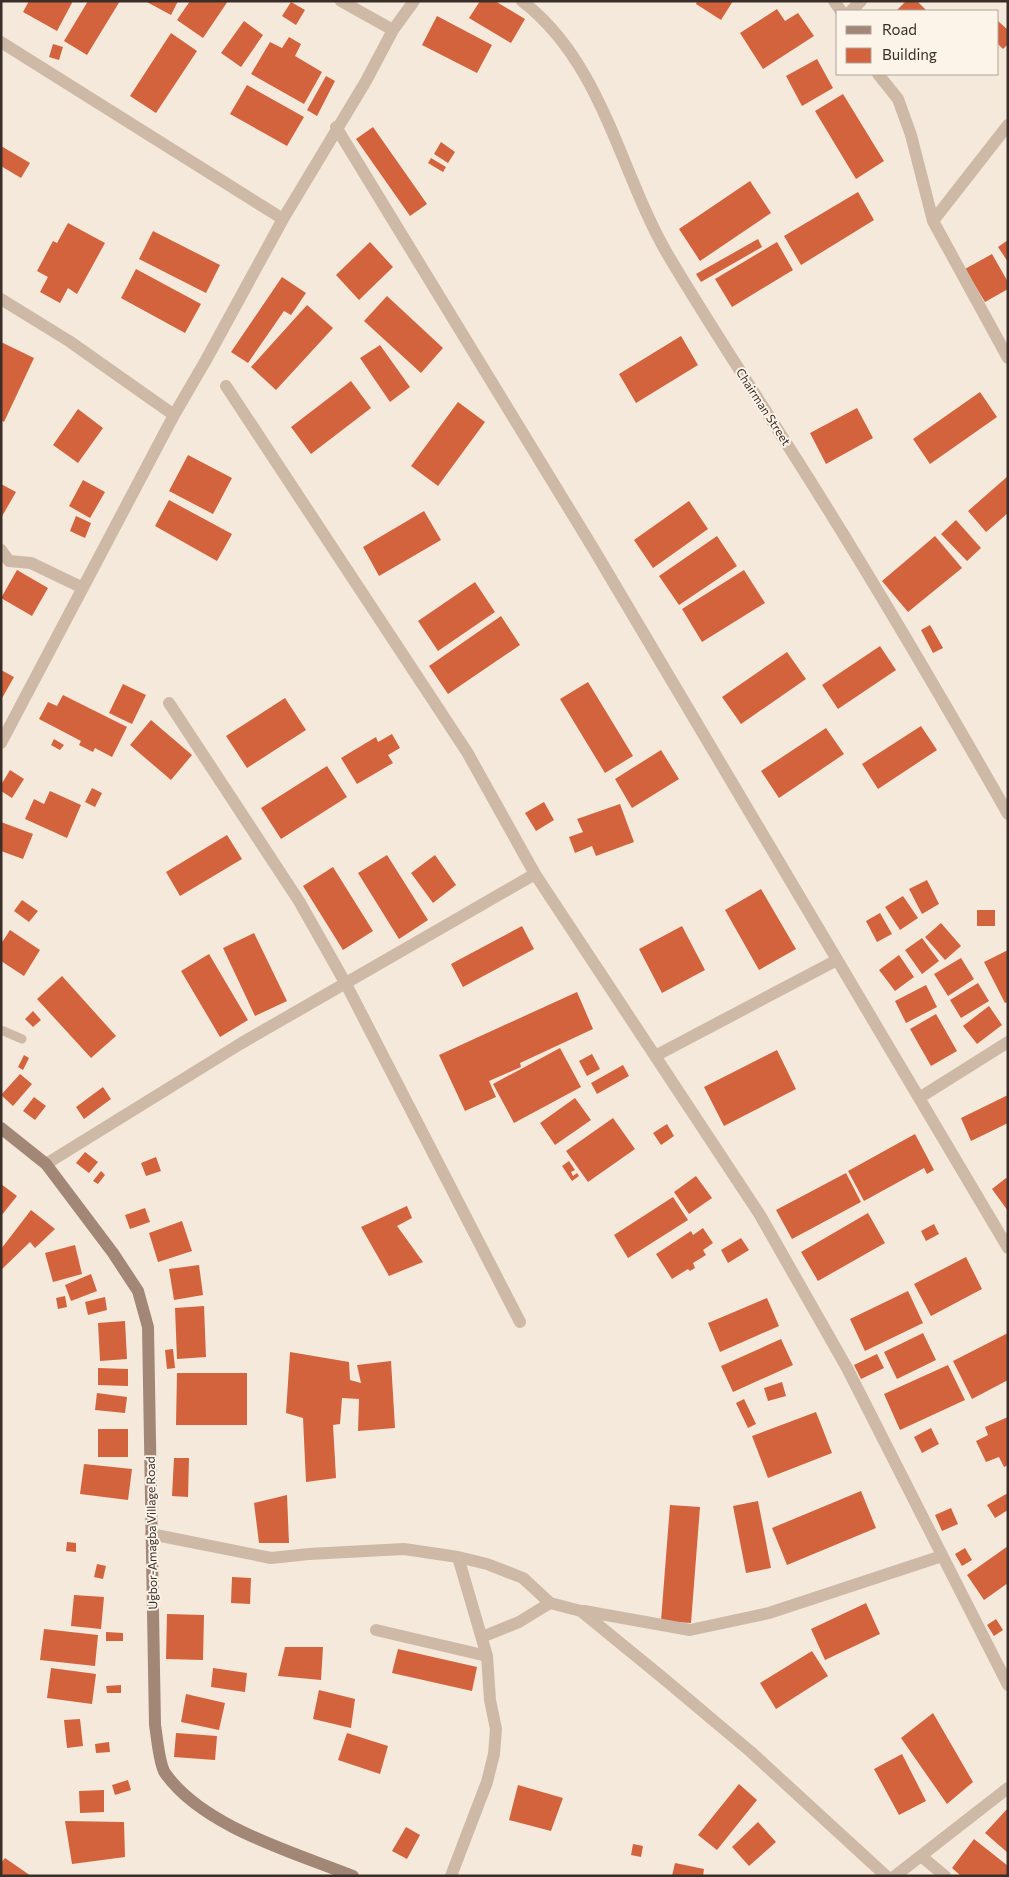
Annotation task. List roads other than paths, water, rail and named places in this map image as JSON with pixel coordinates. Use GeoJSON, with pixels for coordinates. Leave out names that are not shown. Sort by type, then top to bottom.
{"type":"FeatureCollection","features":[{"type":"Feature","properties":{"kind":"street"},"geometry":{"type":"LineString","coordinates":[[341,1],[393,30]]}},
{"type":"Feature","properties":{"kind":"street"},"geometry":{"type":"LineString","coordinates":[[1,743],[174,415],[283,219],[336,127],[366,81],[393,30],[414,1]]}},
{"type":"Feature","properties":{"kind":"street","name":"Chairman Street"},"geometry":{"type":"LineString","coordinates":[[522,1],[550,26],[567,46],[609,122],[635,188],[666,252],[718,339],[790,449],[874,586],[1008,814]]}},
{"type":"Feature","properties":{"kind":"street"},"geometry":{"type":"LineString","coordinates":[[852,10],[861,1]]}},
{"type":"Feature","properties":{"kind":"street"},"geometry":{"type":"LineString","coordinates":[[1,42],[283,219]]}},
{"type":"Feature","properties":{"kind":"street"},"geometry":{"type":"LineString","coordinates":[[879,75],[898,100],[908,126],[933,221],[1008,358]]}},
{"type":"Feature","properties":{"kind":"street"},"geometry":{"type":"LineString","coordinates":[[933,221],[1008,125]]}},
{"type":"Feature","properties":{"kind":"street"},"geometry":{"type":"LineString","coordinates":[[336,127],[592,548],[1008,1248]]}},
{"type":"Feature","properties":{"kind":"street"},"geometry":{"type":"LineString","coordinates":[[1,299],[68,341],[174,415]]}},
{"type":"Feature","properties":{"kind":"street"},"geometry":{"type":"LineString","coordinates":[[226,386],[467,752],[535,874],[765,1223],[847,1368],[1008,1686]]}},
{"type":"Feature","properties":{"kind":"street"},"geometry":{"type":"LineString","coordinates":[[1,550],[9,561],[31,563],[83,588]]}},
{"type":"Feature","properties":{"kind":"street"},"geometry":{"type":"LineString","coordinates":[[169,702],[299,901],[346,984],[520,1322]]}},
{"type":"Feature","properties":{"kind":"street"},"geometry":{"type":"LineString","coordinates":[[46,1164],[240,1044],[535,874]]}},
{"type":"Feature","properties":{"kind":"street"},"geometry":{"type":"LineString","coordinates":[[656,1055],[838,960]]}},
{"type":"Feature","properties":{"kind":"street"},"geometry":{"type":"LineString","coordinates":[[919,1098],[1008,1042]]}},
{"type":"Feature","properties":{"kind":"street","name":"Ugbor-Amagba Village Road"},"geometry":{"type":"LineString","coordinates":[[1,1128],[46,1164],[113,1253],[138,1291],[148,1327],[155,1725],[164,1772],[196,1805],[212,1814],[246,1832],[353,1876]]}},
{"type":"Feature","properties":{"kind":"street"},"geometry":{"type":"LineString","coordinates":[[151,1534],[271,1558],[404,1549],[458,1557],[488,1564],[523,1578],[550,1603],[581,1611],[690,1630],[769,1613],[942,1556]]}},
{"type":"Feature","properties":{"kind":"street"},"geometry":{"type":"LineString","coordinates":[[451,1876],[487,1782],[494,1754],[496,1728],[490,1700],[487,1656],[458,1557]]}},
{"type":"Feature","properties":{"kind":"street"},"geometry":{"type":"LineString","coordinates":[[482,1638],[519,1622],[550,1603]]}},
{"type":"Feature","properties":{"kind":"street"},"geometry":{"type":"LineString","coordinates":[[581,1611],[751,1752],[886,1876]]}},
{"type":"Feature","properties":{"kind":"street"},"geometry":{"type":"LineString","coordinates":[[376,1630],[487,1656]]}},
{"type":"Feature","properties":{"kind":"street"},"geometry":{"type":"LineString","coordinates":[[896,1876],[1008,1788]]}},
{"type":"Feature","properties":{"kind":"street"},"geometry":{"type":"LineString","coordinates":[[921,1856],[945,1876]]}},
{"type":"Feature","properties":{"kind":"lane"},"geometry":{"type":"LineString","coordinates":[[1,1030],[22,1039]]}}]}
